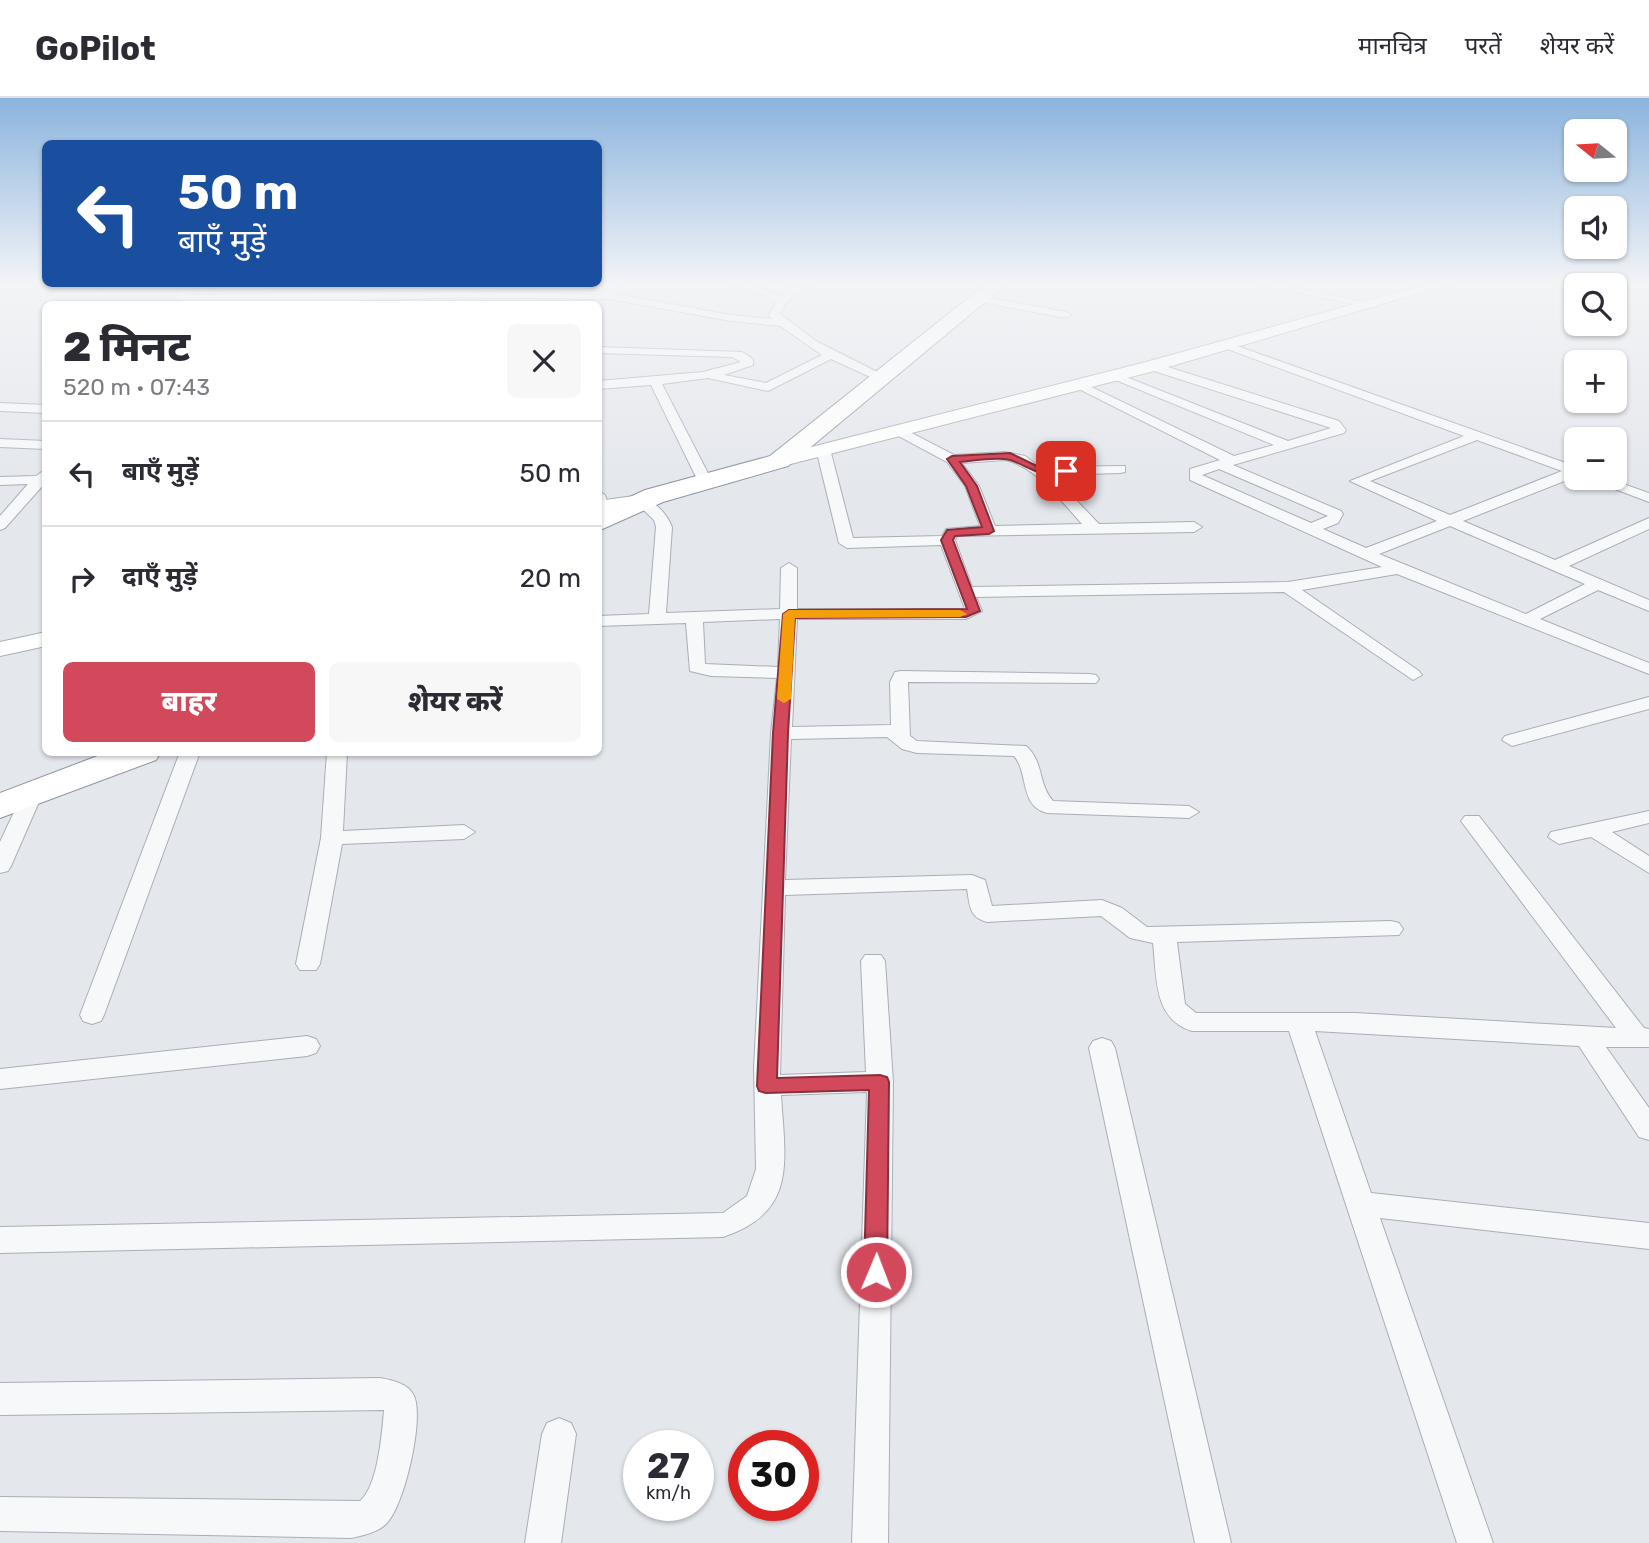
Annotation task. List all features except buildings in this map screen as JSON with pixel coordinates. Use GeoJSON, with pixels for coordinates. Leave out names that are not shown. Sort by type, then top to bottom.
{"type":"FeatureCollection","features":[{"type":"Feature","properties":{"kind":"highway"},"geometry":{"type":"LineString","coordinates":[[602,507],[640,500],[779,461],[916,350]]}},
{"type":"Feature","properties":{"kind":"highway"},"geometry":{"type":"LineString","coordinates":[[16,801],[133,756]]}},
{"type":"Feature","properties":{"kind":"street"},"geometry":{"type":"LineString","coordinates":[[602,385],[704,375],[742,368],[749,362],[742,356],[732,354],[613,350]]}},
{"type":"Feature","properties":{"kind":"street"},"geometry":{"type":"LineString","coordinates":[[821,350],[883,378]]}},
{"type":"Feature","properties":{"kind":"street"},"geometry":{"type":"LineString","coordinates":[[779,461],[1207,350]]}},
{"type":"Feature","properties":{"kind":"street"},"geometry":{"type":"LineString","coordinates":[[1241,350],[1564,468]]}},
{"type":"Feature","properties":{"kind":"street"},"geometry":{"type":"LineString","coordinates":[[704,375],[768,387],[829,356]]}},
{"type":"Feature","properties":{"kind":"street"},"geometry":{"type":"LineString","coordinates":[[1152,366],[1334,424],[1339,430],[1225,462],[1195,472],[1195,477],[1399,569],[1649,669]]}},
{"type":"Feature","properties":{"kind":"street"},"geometry":{"type":"LineString","coordinates":[[1112,376],[1287,445]]}},
{"type":"Feature","properties":{"kind":"street"},"geometry":{"type":"LineString","coordinates":[[655,381],[705,481]]}},
{"type":"Feature","properties":{"kind":"street"},"geometry":{"type":"LineString","coordinates":[[1075,384],[1225,462],[1336,514],[1333,520],[1310,529]]}},
{"type":"Feature","properties":{"kind":"street"},"geometry":{"type":"LineString","coordinates":[[0,407],[42,409]]}},
{"type":"Feature","properties":{"kind":"street"},"geometry":{"type":"LineString","coordinates":[[898,430],[952,459],[972,486],[989,531]]}},
{"type":"Feature","properties":{"kind":"street"},"geometry":{"type":"LineString","coordinates":[[1476,436],[1357,479],[1360,485],[1649,606]]}},
{"type":"Feature","properties":{"kind":"street"},"geometry":{"type":"LineString","coordinates":[[0,443],[42,445]]}},
{"type":"Feature","properties":{"kind":"street"},"geometry":{"type":"LineString","coordinates":[[823,449],[847,543],[947,540]]}},
{"type":"Feature","properties":{"kind":"street"},"geometry":{"type":"LineString","coordinates":[[952,459],[1010,456],[1039,471],[1094,528]]}},
{"type":"Feature","properties":{"kind":"street"},"geometry":{"type":"LineString","coordinates":[[1039,471],[1120,469]]}},
{"type":"Feature","properties":{"kind":"street"},"geometry":{"type":"LineString","coordinates":[[0,481],[41,477]]}},
{"type":"Feature","properties":{"kind":"street"},"geometry":{"type":"LineString","coordinates":[[0,525],[17,501],[41,477]]}},
{"type":"Feature","properties":{"kind":"street"},"geometry":{"type":"LineString","coordinates":[[1366,554],[1564,477]]}},
{"type":"Feature","properties":{"kind":"street"},"geometry":{"type":"LineString","coordinates":[[1627,490],[1649,498]]}},
{"type":"Feature","properties":{"kind":"street"},"geometry":{"type":"LineString","coordinates":[[17,501],[42,499]]}},
{"type":"Feature","properties":{"kind":"street"},"geometry":{"type":"LineString","coordinates":[[640,500],[661,518],[664,527],[657,619]]}},
{"type":"Feature","properties":{"kind":"street"},"geometry":{"type":"LineString","coordinates":[[1555,566],[1649,523]]}},
{"type":"Feature","properties":{"kind":"street"},"geometry":{"type":"LineString","coordinates":[[602,621],[789,614],[966,614],[974,611],[974,607],[947,540],[951,532],[1194,527]]}},
{"type":"Feature","properties":{"kind":"street"},"geometry":{"type":"LineString","coordinates":[[0,1240],[723,1225],[747,1218],[762,1198],[769,1176],[766,1086],[781,733],[787,673],[789,568]]}},
{"type":"Feature","properties":{"kind":"street"},"geometry":{"type":"LineString","coordinates":[[966,592],[1289,587],[1399,569]]}},
{"type":"Feature","properties":{"kind":"street"},"geometry":{"type":"LineString","coordinates":[[1526,620],[1598,584]]}},
{"type":"Feature","properties":{"kind":"street"},"geometry":{"type":"LineString","coordinates":[[1289,587],[1413,675]]}},
{"type":"Feature","properties":{"kind":"street"},"geometry":{"type":"LineString","coordinates":[[694,618],[696,667],[711,671],[787,673]]}},
{"type":"Feature","properties":{"kind":"street"},"geometry":{"type":"LineString","coordinates":[[0,649],[42,640]]}},
{"type":"Feature","properties":{"kind":"street"},"geometry":{"type":"LineString","coordinates":[[1090,679],[901,676],[901,736],[905,742],[917,747],[1019,750],[1026,758],[1036,798],[1047,807],[1189,812]]}},
{"type":"Feature","properties":{"kind":"street"},"geometry":{"type":"LineString","coordinates":[[1512,740],[1649,703]]}},
{"type":"Feature","properties":{"kind":"street"},"geometry":{"type":"LineString","coordinates":[[781,733],[884,731],[901,736]]}},
{"type":"Feature","properties":{"kind":"street"},"geometry":{"type":"LineString","coordinates":[[92,1015],[189,756]]}},
{"type":"Feature","properties":{"kind":"street"},"geometry":{"type":"LineString","coordinates":[[308,964],[332,838],[337,756]]}},
{"type":"Feature","properties":{"kind":"street"},"geometry":{"type":"LineString","coordinates":[[0,866],[16,801]]}},
{"type":"Feature","properties":{"kind":"street"},"geometry":{"type":"LineString","coordinates":[[1559,837],[1649,817]]}},
{"type":"Feature","properties":{"kind":"street"},"geometry":{"type":"LineString","coordinates":[[1472,821],[1643,1038]]}},
{"type":"Feature","properties":{"kind":"street"},"geometry":{"type":"LineString","coordinates":[[1594,829],[1649,866]]}},
{"type":"Feature","properties":{"kind":"street"},"geometry":{"type":"LineString","coordinates":[[332,838],[464,832]]}},
{"type":"Feature","properties":{"kind":"street"},"geometry":{"type":"LineString","coordinates":[[776,888],[972,882],[977,885],[982,911],[987,914],[1102,908],[1114,911],[1134,931],[1144,935],[1391,929]]}},
{"type":"Feature","properties":{"kind":"street"},"geometry":{"type":"LineString","coordinates":[[1164,933],[1174,1005],[1179,1015],[1192,1022],[1382,1024],[1643,1038]]}},
{"type":"Feature","properties":{"kind":"street"},"geometry":{"type":"LineString","coordinates":[[870,1543],[880,1082],[873,961]]}},
{"type":"Feature","properties":{"kind":"street"},"geometry":{"type":"LineString","coordinates":[[1299,1022],[1475,1543]]}},
{"type":"Feature","properties":{"kind":"street"},"geometry":{"type":"LineString","coordinates":[[1586,1037],[1649,1129]]}},
{"type":"Feature","properties":{"kind":"street"},"geometry":{"type":"LineString","coordinates":[[0,1080],[307,1046]]}},
{"type":"Feature","properties":{"kind":"street"},"geometry":{"type":"LineString","coordinates":[[1102,1048],[1213,1543]]}},
{"type":"Feature","properties":{"kind":"street"},"geometry":{"type":"LineString","coordinates":[[766,1086],[880,1082]]}},
{"type":"Feature","properties":{"kind":"street"},"geometry":{"type":"LineString","coordinates":[[1359,1204],[1649,1236]]}},
{"type":"Feature","properties":{"kind":"street"},"geometry":{"type":"LineString","coordinates":[[0,1399],[380,1393],[392,1396],[401,1403],[385,1495],[376,1510],[363,1518],[351,1520],[0,1514]]}},
{"type":"Feature","properties":{"kind":"street"},"geometry":{"type":"LineString","coordinates":[[542,1543],[559,1434]]}},
{"type":"Feature","properties":{"kind":"slow traffic"},"geometry":{"type":"LineString","coordinates":[[784,699],[789,614],[960,614]]}},
{"type":"Feature","properties":{"kind":"route"},"geometry":{"type":"LineString","coordinates":[[876,1272],[880,1082],[766,1086],[781,733],[789,614],[966,614],[974,611],[947,540],[951,532],[989,531],[972,486],[952,459],[1010,456],[1039,471],[1066,471]]}}]}
